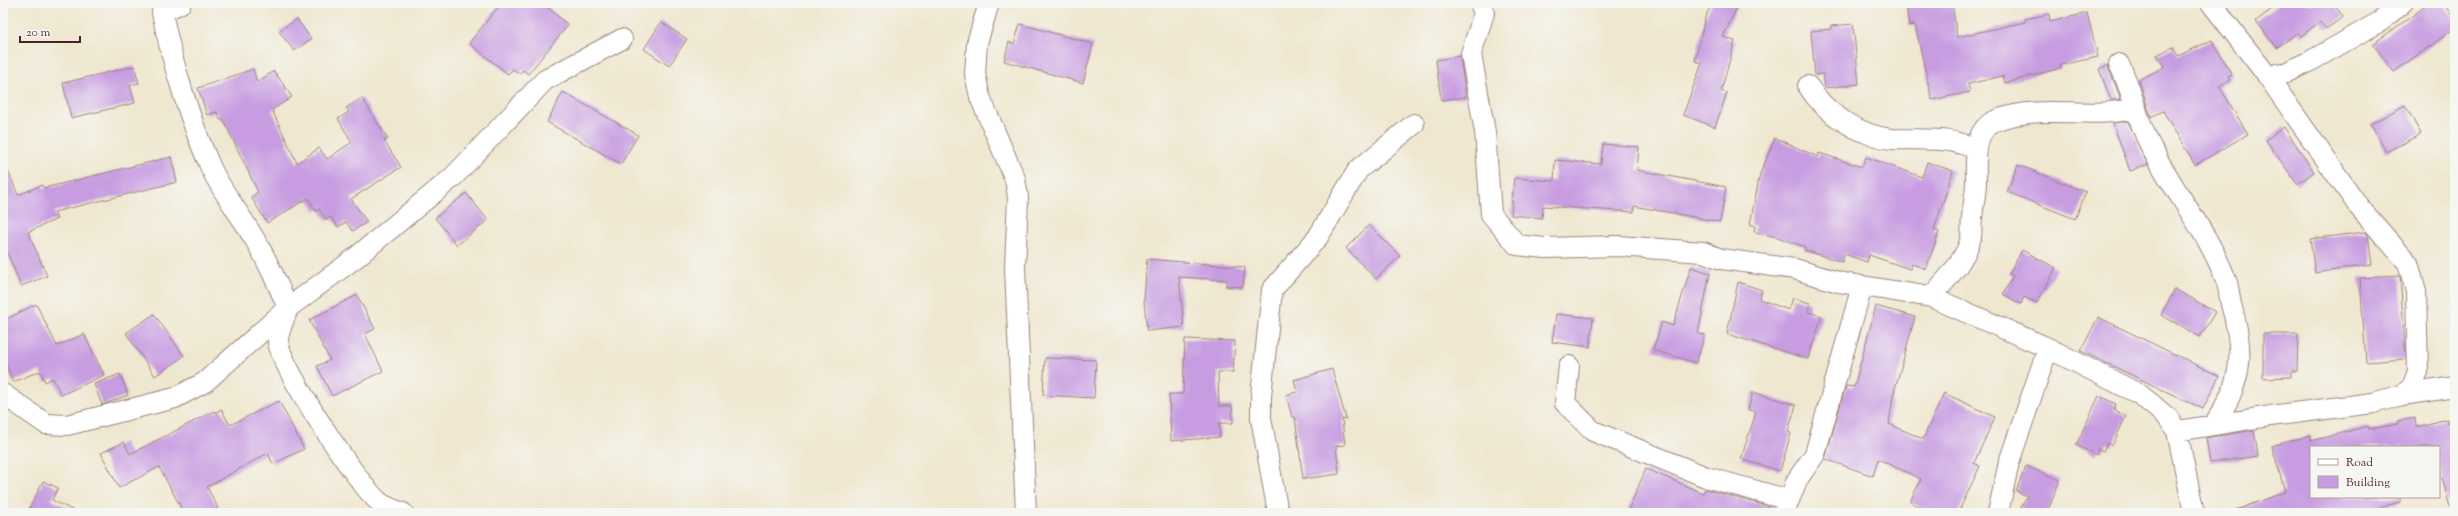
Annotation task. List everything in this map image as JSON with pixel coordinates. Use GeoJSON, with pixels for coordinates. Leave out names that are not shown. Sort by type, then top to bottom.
{"type":"FeatureCollection","features":[{"type":"Feature","properties":{"kind":"street"},"geometry":{"type":"LineString","coordinates":[[181,3],[161,7],[166,34],[191,114],[211,168],[233,208],[252,234],[272,270],[288,308],[278,339],[281,352],[300,392],[356,473],[378,501],[403,513]]}},
{"type":"Feature","properties":{"kind":"street"},"geometry":{"type":"LineString","coordinates":[[988,3],[977,43],[975,74],[980,97],[1015,179],[1018,197],[1015,268],[1026,513]]}},
{"type":"Feature","properties":{"kind":"street"},"geometry":{"type":"LineString","coordinates":[[1480,3],[1484,13],[1471,54],[1485,132],[1491,214],[1517,245],[1545,248],[1618,246],[1703,252],[1721,259],[1796,269],[1838,282],[1931,297],[2048,348],[2139,394],[2168,418],[2178,431],[2194,513]]}},
{"type":"Feature","properties":{"kind":"street"},"geometry":{"type":"LineString","coordinates":[[2211,3],[2269,78],[2359,207],[2408,263],[2416,291],[2418,372],[2412,387],[2402,395]]}},
{"type":"Feature","properties":{"kind":"street"},"geometry":{"type":"LineString","coordinates":[[2269,78],[2285,73],[2307,63],[2381,21],[2402,3]]}},
{"type":"Feature","properties":{"kind":"street"},"geometry":{"type":"LineString","coordinates":[[3,394],[46,424],[67,425],[175,398],[205,382],[288,308],[354,259],[454,177],[545,80],[622,39]]}},
{"type":"Feature","properties":{"kind":"street"},"geometry":{"type":"LineString","coordinates":[[2119,64],[2149,143],[2177,195],[2198,226],[2226,281],[2239,332],[2240,354],[2237,374],[2229,402],[2214,424]]}},
{"type":"Feature","properties":{"kind":"street"},"geometry":{"type":"LineString","coordinates":[[1808,86],[1814,96],[1835,115],[1856,129],[1872,135],[1890,138],[1949,141],[1977,148]]}},
{"type":"Feature","properties":{"kind":"street"},"geometry":{"type":"LineString","coordinates":[[1931,297],[1959,263],[1971,237],[1976,183],[1977,148],[1986,128],[1995,120],[2007,116],[2054,111],[2116,114],[2136,108]]}},
{"type":"Feature","properties":{"kind":"street"},"geometry":{"type":"LineString","coordinates":[[1278,513],[1261,418],[1261,396],[1272,290],[1318,237],[1358,170],[1414,124]]}},
{"type":"Feature","properties":{"kind":"street"},"geometry":{"type":"LineString","coordinates":[[1569,366],[1565,403],[1592,431],[1706,477],[1787,506],[1797,480],[1815,454],[1862,286]]}},
{"type":"Feature","properties":{"kind":"street"},"geometry":{"type":"LineString","coordinates":[[1998,513],[2009,462],[2048,348]]}},
{"type":"Feature","properties":{"kind":"street"},"geometry":{"type":"LineString","coordinates":[[2178,431],[2214,424],[2373,403],[2402,395],[2455,387]]}},
{"type":"Feature","properties":{"kind":"building"},"geometry":{"type":"Polygon","coordinates":[[[501,3],[543,3],[568,25],[528,74],[523,70],[520,74],[513,69],[508,74],[469,43],[501,3]]]}},
{"type":"Feature","properties":{"kind":"building"},"geometry":{"type":"Polygon","coordinates":[[[1712,3],[1739,3],[1723,37],[1735,41],[1721,91],[1727,93],[1715,127],[1683,115],[1702,63],[1695,61],[1705,18],[1712,3]]]}},
{"type":"Feature","properties":{"kind":"building"},"geometry":{"type":"Polygon","coordinates":[[[1928,3],[1952,3],[1957,37],[2025,22],[2025,19],[2049,14],[2050,22],[2087,13],[2098,57],[2061,65],[2061,68],[2005,83],[2003,76],[1968,84],[1970,92],[1932,100],[1915,25],[1909,26],[1906,6],[1928,3]]]}},
{"type":"Feature","properties":{"kind":"building"},"geometry":{"type":"Polygon","coordinates":[[[2280,3],[2333,3],[2343,17],[2326,29],[2320,22],[2301,36],[2298,32],[2277,48],[2256,21],[2280,3]]]}},
{"type":"Feature","properties":{"kind":"building"},"geometry":{"type":"Polygon","coordinates":[[[2430,3],[2443,3],[2455,20],[2455,28],[2394,72],[2373,44],[2430,3]]]}},
{"type":"Feature","properties":{"kind":"building"},"geometry":{"type":"Polygon","coordinates":[[[297,19],[311,39],[294,51],[279,31],[297,19]]]}},
{"type":"Feature","properties":{"kind":"building"},"geometry":{"type":"Polygon","coordinates":[[[661,22],[687,39],[669,66],[644,49],[661,22]]]}},
{"type":"Feature","properties":{"kind":"building"},"geometry":{"type":"Polygon","coordinates":[[[1020,24],[1093,44],[1083,83],[1004,61],[1009,42],[1014,44],[1020,24]]]}},
{"type":"Feature","properties":{"kind":"building"},"geometry":{"type":"Polygon","coordinates":[[[1853,24],[1859,84],[1825,88],[1823,74],[1815,75],[1811,31],[1832,29],[1831,26],[1853,24]]]}},
{"type":"Feature","properties":{"kind":"building"},"geometry":{"type":"Polygon","coordinates":[[[2212,40],[2232,75],[2228,77],[2230,80],[2219,86],[2248,134],[2195,165],[2163,111],[2151,117],[2139,80],[2164,67],[2157,55],[2173,47],[2178,56],[2212,40]]]}},
{"type":"Feature","properties":{"kind":"building"},"geometry":{"type":"Polygon","coordinates":[[[1460,56],[1466,97],[1441,100],[1436,60],[1460,56]]]}},
{"type":"Feature","properties":{"kind":"building"},"geometry":{"type":"Polygon","coordinates":[[[2108,65],[2121,99],[2111,100],[2099,69],[2108,65]]]}},
{"type":"Feature","properties":{"kind":"building"},"geometry":{"type":"Polygon","coordinates":[[[134,66],[139,83],[130,85],[135,103],[71,118],[63,83],[134,66]]]}},
{"type":"Feature","properties":{"kind":"building"},"geometry":{"type":"Polygon","coordinates":[[[253,69],[257,82],[274,71],[292,97],[272,110],[297,163],[319,148],[327,159],[352,142],[338,119],[349,112],[346,108],[362,98],[388,139],[384,141],[401,167],[351,199],[367,222],[353,231],[346,222],[338,227],[331,217],[326,220],[319,209],[316,211],[308,198],[267,223],[251,197],[258,192],[223,119],[220,120],[217,112],[207,115],[198,88],[253,69]]]}},
{"type":"Feature","properties":{"kind":"building"},"geometry":{"type":"Polygon","coordinates":[[[563,92],[638,135],[621,164],[547,122],[563,92]]]}},
{"type":"Feature","properties":{"kind":"building"},"geometry":{"type":"Polygon","coordinates":[[[2405,105],[2421,134],[2386,152],[2371,124],[2405,105]]]}},
{"type":"Feature","properties":{"kind":"building"},"geometry":{"type":"Polygon","coordinates":[[[2128,121],[2148,165],[2130,171],[2113,123],[2128,121]]]}},
{"type":"Feature","properties":{"kind":"building"},"geometry":{"type":"Polygon","coordinates":[[[2284,127],[2314,172],[2297,184],[2266,140],[2284,127]]]}},
{"type":"Feature","properties":{"kind":"building"},"geometry":{"type":"Polygon","coordinates":[[[1775,138],[1818,157],[1819,153],[1862,167],[1866,157],[1922,177],[1927,162],[1953,171],[1934,230],[1939,232],[1926,269],[1912,264],[1910,269],[1869,255],[1867,262],[1844,254],[1842,262],[1804,250],[1805,247],[1777,237],[1754,232],[1755,226],[1750,224],[1760,174],[1775,138]]]}},
{"type":"Feature","properties":{"kind":"building"},"geometry":{"type":"Polygon","coordinates":[[[1603,144],[1639,147],[1637,170],[1726,187],[1720,222],[1634,206],[1634,212],[1543,206],[1542,218],[1511,215],[1514,178],[1554,181],[1555,160],[1601,164],[1603,144]]]}},
{"type":"Feature","properties":{"kind":"building"},"geometry":{"type":"Polygon","coordinates":[[[171,157],[177,182],[54,212],[57,219],[28,232],[47,276],[21,286],[3,243],[3,159],[18,195],[42,185],[44,188],[171,157]]]}},
{"type":"Feature","properties":{"kind":"building"},"geometry":{"type":"Polygon","coordinates":[[[2018,165],[2086,192],[2075,219],[2007,192],[2018,165]]]}},
{"type":"Feature","properties":{"kind":"building"},"geometry":{"type":"Polygon","coordinates":[[[466,193],[488,220],[457,245],[435,218],[466,193]]]}},
{"type":"Feature","properties":{"kind":"building"},"geometry":{"type":"Polygon","coordinates":[[[1369,225],[1400,256],[1376,279],[1346,248],[1369,225]]]}},
{"type":"Feature","properties":{"kind":"building"},"geometry":{"type":"Polygon","coordinates":[[[2365,232],[2368,235],[2372,265],[2315,273],[2310,239],[2365,232]]]}},
{"type":"Feature","properties":{"kind":"building"},"geometry":{"type":"Polygon","coordinates":[[[2022,250],[2056,268],[2037,303],[2024,297],[2021,304],[2003,294],[2013,276],[2009,274],[2022,250]]]}},
{"type":"Feature","properties":{"kind":"building"},"geometry":{"type":"Polygon","coordinates":[[[1147,259],[1245,267],[1243,287],[1226,286],[1227,280],[1179,277],[1184,327],[1147,331],[1144,301],[1147,259]]]}},
{"type":"Feature","properties":{"kind":"building"},"geometry":{"type":"Polygon","coordinates":[[[1691,267],[1710,273],[1698,334],[1705,335],[1696,363],[1653,350],[1662,322],[1673,326],[1691,267]]]}},
{"type":"Feature","properties":{"kind":"building"},"geometry":{"type":"Polygon","coordinates":[[[2400,276],[2406,359],[2366,362],[2360,278],[2400,276]]]}},
{"type":"Feature","properties":{"kind":"building"},"geometry":{"type":"Polygon","coordinates":[[[1738,282],[1762,290],[1759,299],[1789,310],[1793,298],[1810,303],[1808,312],[1822,316],[1808,359],[1727,334],[1738,282]]]}},
{"type":"Feature","properties":{"kind":"building"},"geometry":{"type":"Polygon","coordinates":[[[2175,289],[2215,312],[2200,337],[2161,315],[2175,289]]]}},
{"type":"Feature","properties":{"kind":"building"},"geometry":{"type":"Polygon","coordinates":[[[357,295],[375,329],[365,334],[383,371],[332,396],[317,366],[330,360],[309,320],[357,295]]]}},
{"type":"Feature","properties":{"kind":"building"},"geometry":{"type":"Polygon","coordinates":[[[36,304],[57,346],[84,334],[104,375],[61,395],[53,378],[45,382],[40,371],[13,382],[3,357],[3,321],[36,304]]]}},
{"type":"Feature","properties":{"kind":"building"},"geometry":{"type":"Polygon","coordinates":[[[1876,306],[1915,317],[1893,396],[1889,424],[1923,439],[1944,393],[1995,417],[1974,463],[1980,466],[1958,513],[1933,513],[1910,502],[1921,479],[1878,459],[1873,476],[1825,459],[1846,386],[1854,387],[1876,306]]]}},
{"type":"Feature","properties":{"kind":"building"},"geometry":{"type":"Polygon","coordinates":[[[154,314],[184,356],[155,376],[126,333],[154,314]]]}},
{"type":"Feature","properties":{"kind":"building"},"geometry":{"type":"Polygon","coordinates":[[[1556,314],[1593,318],[1590,347],[1552,342],[1556,314]]]}},
{"type":"Feature","properties":{"kind":"building"},"geometry":{"type":"Polygon","coordinates":[[[2098,317],[2219,376],[2203,409],[2081,351],[2098,317]]]}},
{"type":"Feature","properties":{"kind":"building"},"geometry":{"type":"Polygon","coordinates":[[[2263,334],[2298,334],[2297,371],[2291,371],[2291,377],[2263,378],[2263,334]]]}},
{"type":"Feature","properties":{"kind":"building"},"geometry":{"type":"Polygon","coordinates":[[[1185,339],[1235,341],[1233,372],[1218,372],[1219,406],[1232,406],[1233,423],[1219,423],[1220,437],[1171,441],[1169,394],[1183,394],[1185,339]]]}},
{"type":"Feature","properties":{"kind":"building"},"geometry":{"type":"Polygon","coordinates":[[[1045,358],[1096,360],[1094,398],[1043,395],[1045,358]]]}},
{"type":"Feature","properties":{"kind":"building"},"geometry":{"type":"Polygon","coordinates":[[[1332,369],[1346,419],[1342,420],[1345,445],[1336,446],[1339,474],[1303,479],[1295,417],[1292,417],[1286,395],[1297,392],[1294,380],[1332,369]]]}},
{"type":"Feature","properties":{"kind":"building"},"geometry":{"type":"Polygon","coordinates":[[[120,374],[128,395],[102,405],[94,384],[120,374]]]}},
{"type":"Feature","properties":{"kind":"building"},"geometry":{"type":"Polygon","coordinates":[[[1753,392],[1796,405],[1788,432],[1791,433],[1780,471],[1741,459],[1756,412],[1748,410],[1753,392]]]}},
{"type":"Feature","properties":{"kind":"building"},"geometry":{"type":"Polygon","coordinates":[[[2099,396],[2116,404],[2114,410],[2126,416],[2112,446],[2107,443],[2103,451],[2098,449],[2096,455],[2076,445],[2099,396]]]}},
{"type":"Feature","properties":{"kind":"building"},"geometry":{"type":"Polygon","coordinates":[[[279,401],[304,449],[273,464],[268,453],[207,487],[218,508],[209,513],[184,513],[159,467],[119,488],[101,453],[124,442],[130,454],[214,411],[215,413],[221,409],[230,425],[279,401]]]}},
{"type":"Feature","properties":{"kind":"building"},"geometry":{"type":"Polygon","coordinates":[[[2415,418],[2416,427],[2447,419],[2447,423],[2455,420],[2455,506],[2450,507],[2440,471],[2440,446],[2310,446],[2310,498],[2400,498],[2400,502],[2360,513],[2234,513],[2233,511],[2285,492],[2272,446],[2311,435],[2311,441],[2368,426],[2369,429],[2398,424],[2397,421],[2415,418]]]}},
{"type":"Feature","properties":{"kind":"building"},"geometry":{"type":"Polygon","coordinates":[[[2254,430],[2258,456],[2210,463],[2206,438],[2254,430]]]}},
{"type":"Feature","properties":{"kind":"building"},"geometry":{"type":"Polygon","coordinates":[[[2026,466],[2060,480],[2047,513],[2017,513],[2027,496],[2016,491],[2026,466]]]}},
{"type":"Feature","properties":{"kind":"building"},"geometry":{"type":"Polygon","coordinates":[[[1646,469],[1703,493],[1705,489],[1763,505],[1773,509],[1773,513],[1627,513],[1646,469]]]}},
{"type":"Feature","properties":{"kind":"building"},"geometry":{"type":"Polygon","coordinates":[[[43,481],[58,488],[52,500],[78,513],[27,513],[43,481]]]}}]}
